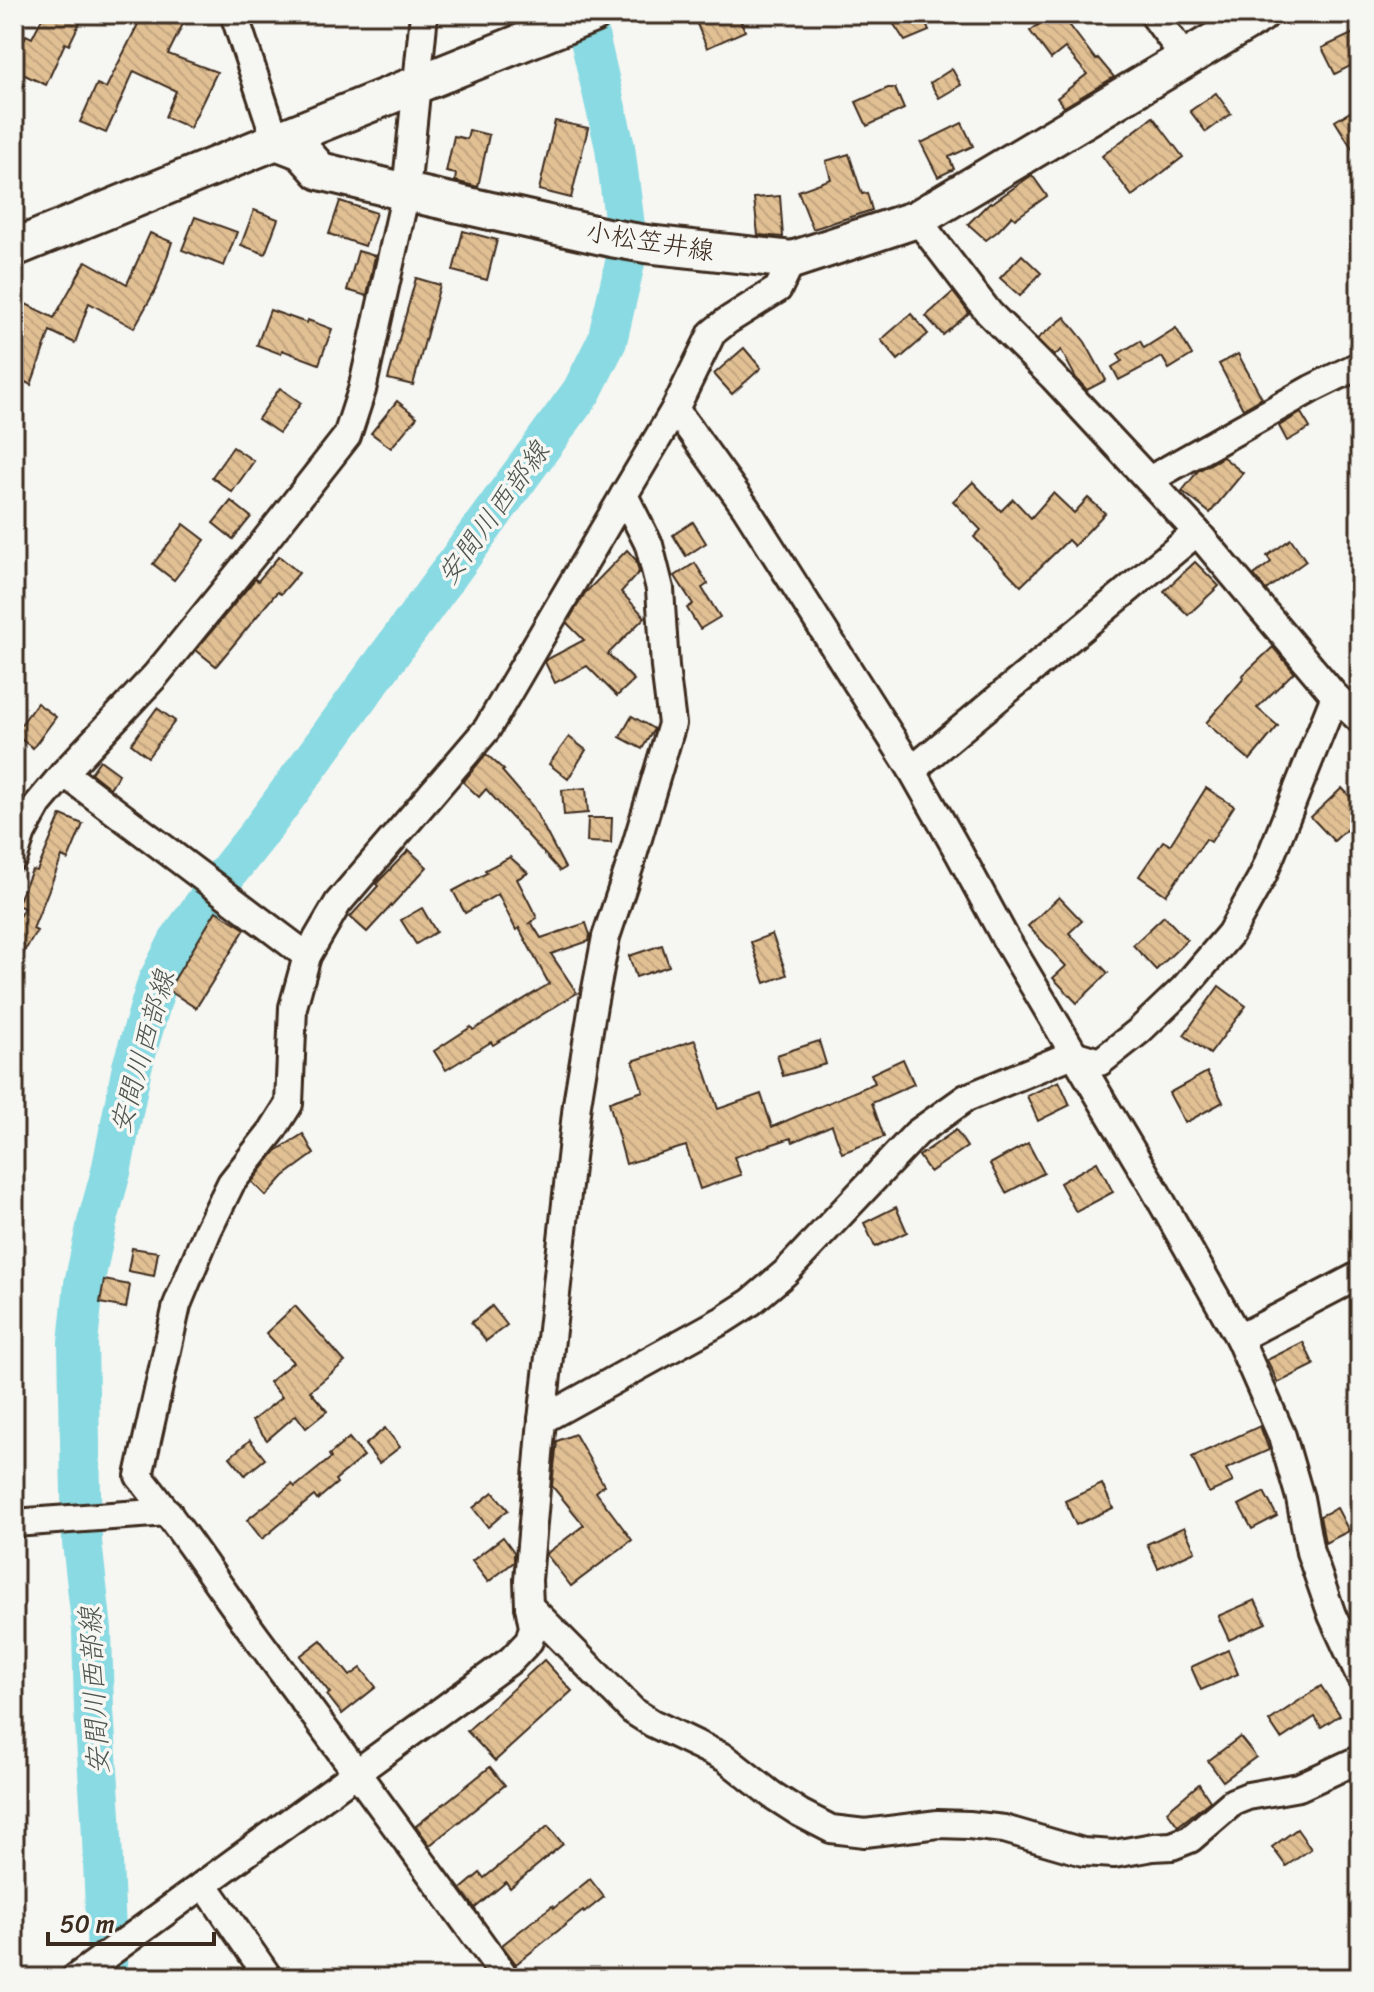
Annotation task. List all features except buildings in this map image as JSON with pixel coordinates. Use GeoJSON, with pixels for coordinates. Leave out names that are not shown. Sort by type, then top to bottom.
{"type":"FeatureCollection","features":[{"type":"Feature","properties":{"kind":"main road","name":"小松笠井線"},"geometry":{"type":"LineString","coordinates":[[276,141],[302,151],[320,171],[406,192],[611,238],[792,260],[917,219],[1260,14]]}},
{"type":"Feature","properties":{"kind":"main road"},"geometry":{"type":"LineString","coordinates":[[14,248],[583,18]]}},
{"type":"Feature","properties":{"kind":"street"},"geometry":{"type":"LineString","coordinates":[[234,14],[276,141]]}},
{"type":"Feature","properties":{"kind":"street"},"geometry":{"type":"LineString","coordinates":[[14,857],[22,833],[38,804],[155,676],[347,436],[362,390],[406,192],[424,14]]}},
{"type":"Feature","properties":{"kind":"street"},"geometry":{"type":"LineString","coordinates":[[1153,14],[1185,58]]}},
{"type":"Feature","properties":{"kind":"street"},"geometry":{"type":"LineString","coordinates":[[917,219],[989,313],[1197,532],[1335,696],[1360,720]]}},
{"type":"Feature","properties":{"kind":"street"},"geometry":{"type":"LineString","coordinates":[[506,1978],[139,1476],[177,1305],[231,1183],[289,1104],[293,1007],[307,956],[338,903],[487,729],[675,409],[712,333],[778,289],[792,260]]}},
{"type":"Feature","properties":{"kind":"street"},"geometry":{"type":"LineString","coordinates":[[1149,480],[1360,365]]}},
{"type":"Feature","properties":{"kind":"street"},"geometry":{"type":"LineString","coordinates":[[675,409],[746,508],[912,770],[1004,936],[1239,1338],[1282,1436],[1300,1498],[1310,1552],[1332,1615],[1360,1676]]}},
{"type":"Feature","properties":{"kind":"street"},"geometry":{"type":"LineString","coordinates":[[84,1972],[511,1660],[529,1641],[533,1627],[528,1580],[542,1420],[577,1104],[606,937],[672,724],[660,589],[649,545],[624,495]]}},
{"type":"Feature","properties":{"kind":"street"},"geometry":{"type":"LineString","coordinates":[[912,770],[1197,532]]}},
{"type":"Feature","properties":{"kind":"street"},"geometry":{"type":"LineString","coordinates":[[542,1420],[751,1302],[785,1273],[917,1133],[966,1098],[1073,1054],[1100,1062],[1139,1031],[1184,988],[1230,934],[1263,875],[1335,696]]}},
{"type":"Feature","properties":{"kind":"street"},"geometry":{"type":"LineString","coordinates":[[64,773],[307,956]]}},
{"type":"Feature","properties":{"kind":"street"},"geometry":{"type":"LineString","coordinates":[[1239,1338],[1360,1275]]}},
{"type":"Feature","properties":{"kind":"street"},"geometry":{"type":"LineString","coordinates":[[14,1523],[168,1512]]}},
{"type":"Feature","properties":{"kind":"street"},"geometry":{"type":"LineString","coordinates":[[529,1606],[633,1711],[725,1758],[772,1795],[831,1829],[865,1833],[938,1824],[969,1825],[1004,1829],[1083,1852],[1126,1853],[1172,1846],[1190,1839],[1233,1802],[1248,1796],[1299,1787],[1360,1759]]}},
{"type":"Feature","properties":{"kind":"street"},"geometry":{"type":"LineString","coordinates":[[204,1884],[269,1978]]}},
{"type":"Feature","properties":{"kind":"waterway","name":"安間川西部線"},"geometry":{"type":"LineString","coordinates":[[584,14],[615,147],[625,226]]}},
{"type":"Feature","properties":{"kind":"waterway","name":"安間川西部線"},"geometry":{"type":"LineString","coordinates":[[108,1978],[92,1630],[82,1542],[78,1343],[84,1284],[97,1223],[111,1172],[132,1067],[157,983],[179,940],[217,886],[260,832],[582,391],[607,341],[625,263]]}}]}
